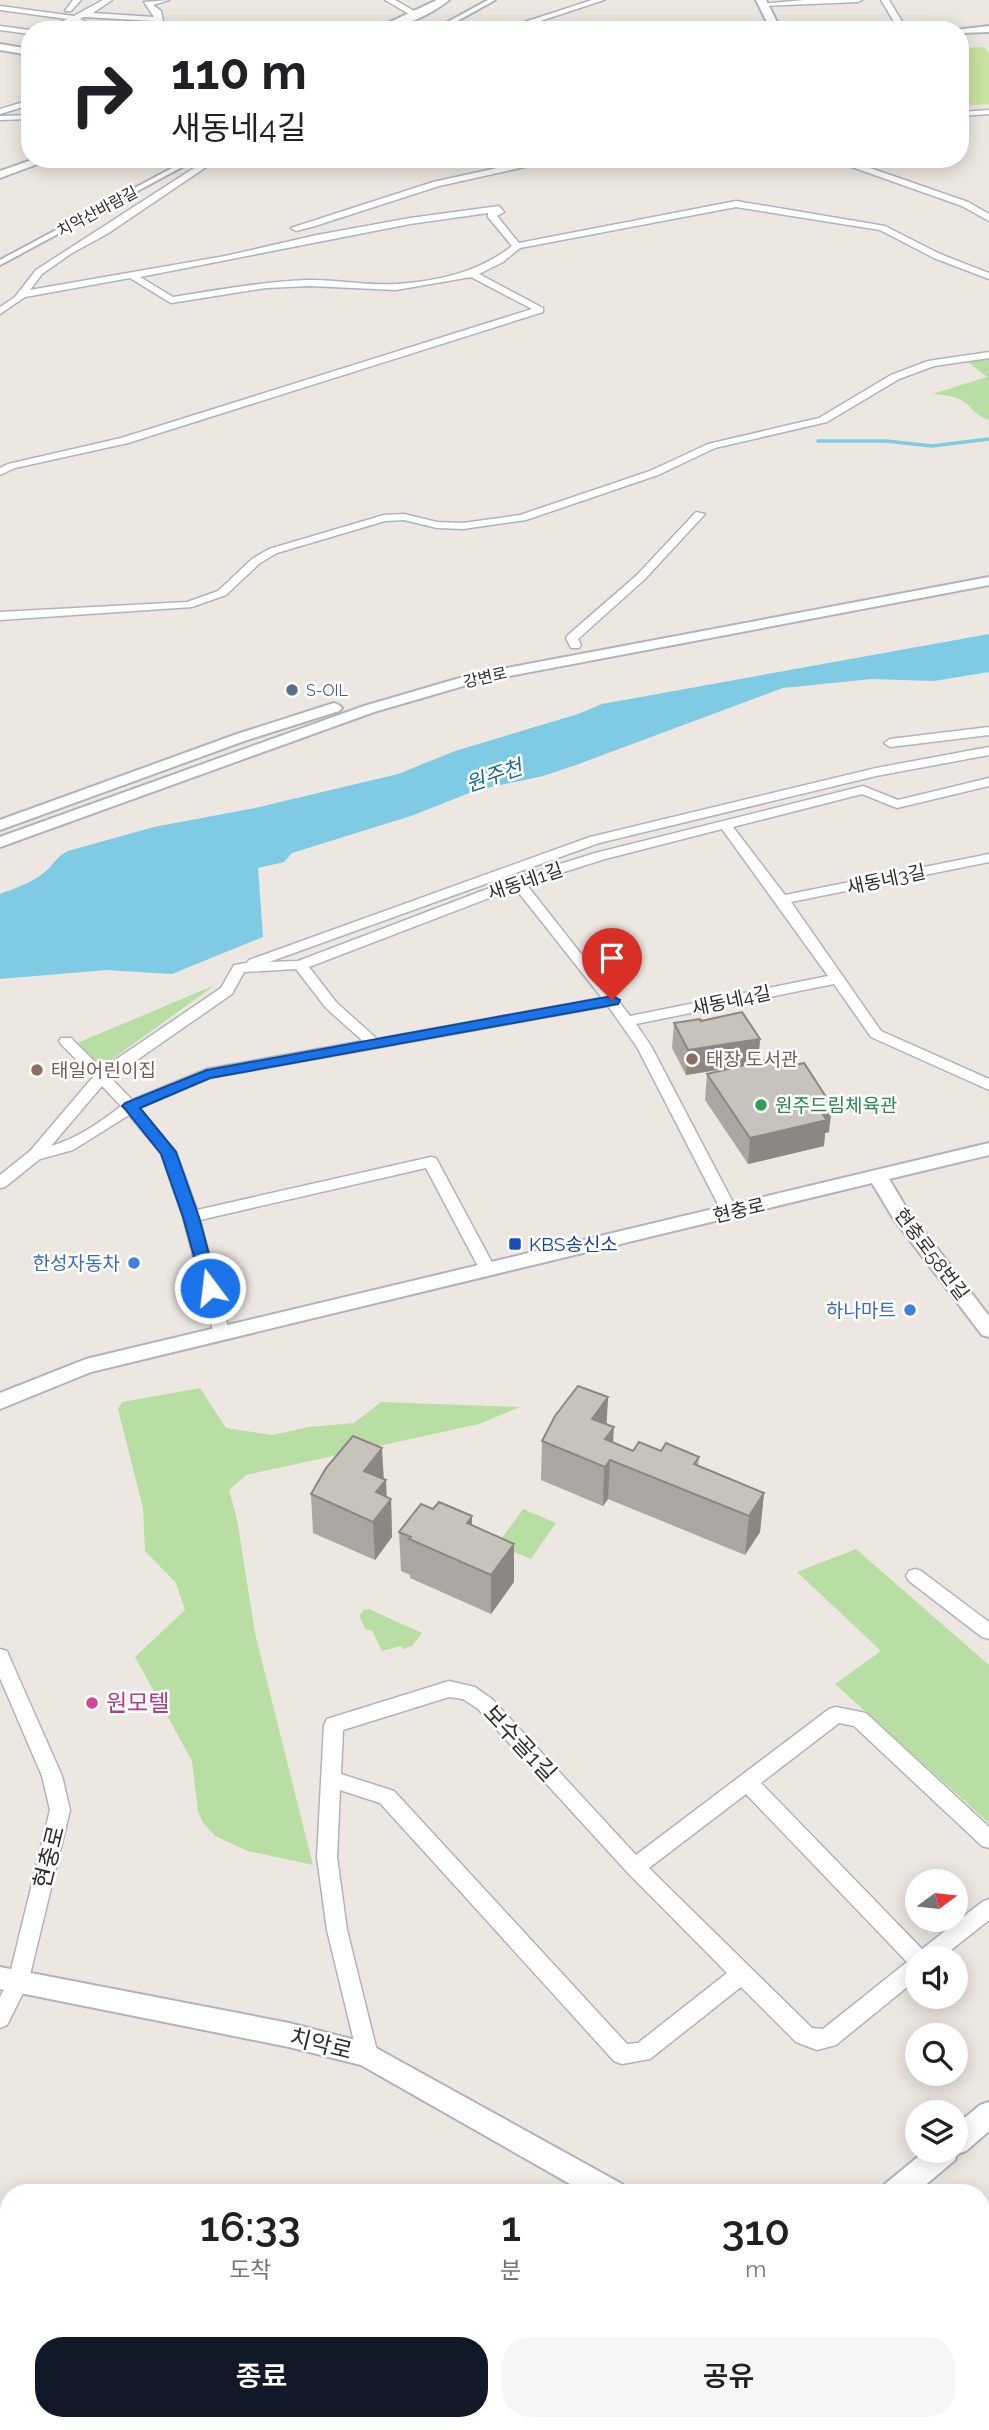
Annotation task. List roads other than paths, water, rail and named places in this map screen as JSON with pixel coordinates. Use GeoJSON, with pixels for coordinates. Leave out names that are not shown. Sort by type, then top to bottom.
{"type":"FeatureCollection","features":[{"type":"Feature","properties":{"kind":"street"},"geometry":{"type":"LineString","coordinates":[[68,9],[77,0]]}},
{"type":"Feature","properties":{"kind":"street"},"geometry":{"type":"LineString","coordinates":[[69,21],[108,0]]}},
{"type":"Feature","properties":{"kind":"street"},"geometry":{"type":"LineString","coordinates":[[0,8],[158,19],[157,10],[147,4],[165,0]]}},
{"type":"Feature","properties":{"kind":"street"},"geometry":{"type":"LineString","coordinates":[[389,0],[417,15]]}},
{"type":"Feature","properties":{"kind":"street"},"geometry":{"type":"LineString","coordinates":[[401,21],[444,0]]}},
{"type":"Feature","properties":{"kind":"street"},"geometry":{"type":"LineString","coordinates":[[453,21],[492,0]]}},
{"type":"Feature","properties":{"kind":"street"},"geometry":{"type":"LineString","coordinates":[[533,21],[600,0]]}},
{"type":"Feature","properties":{"kind":"street"},"geometry":{"type":"LineString","coordinates":[[771,21],[762,2],[858,0]]}},
{"type":"Feature","properties":{"kind":"street"},"geometry":{"type":"LineString","coordinates":[[885,0],[898,21]]}},
{"type":"Feature","properties":{"kind":"street"},"geometry":{"type":"LineString","coordinates":[[0,19],[25,2],[68,9],[90,21]]}},
{"type":"Feature","properties":{"kind":"street"},"geometry":{"type":"LineString","coordinates":[[404,8],[430,9]]}},
{"type":"Feature","properties":{"kind":"street"},"geometry":{"type":"LineString","coordinates":[[0,28],[21,31]]}},
{"type":"Feature","properties":{"kind":"street"},"geometry":{"type":"LineString","coordinates":[[969,32],[989,31]]}},
{"type":"Feature","properties":{"kind":"street"},"geometry":{"type":"LineString","coordinates":[[0,45],[21,46]]}},
{"type":"Feature","properties":{"kind":"street"},"geometry":{"type":"LineString","coordinates":[[0,112],[21,105]]}},
{"type":"Feature","properties":{"kind":"street"},"geometry":{"type":"LineString","coordinates":[[969,114],[989,113]]}},
{"type":"Feature","properties":{"kind":"street"},"geometry":{"type":"LineString","coordinates":[[0,118],[21,122]]}},
{"type":"Feature","properties":{"kind":"street"},"geometry":{"type":"LineString","coordinates":[[14,120],[21,119]]}},
{"type":"Feature","properties":{"kind":"street"},"geometry":{"type":"LineString","coordinates":[[0,173],[21,164]]}},
{"type":"Feature","properties":{"kind":"street"},"geometry":{"type":"LineString","coordinates":[[0,173],[21,167]]}},
{"type":"Feature","properties":{"kind":"street","name":"치악산바람길"},"geometry":{"type":"LineString","coordinates":[[0,263],[177,168]]}},
{"type":"Feature","properties":{"kind":"street"},"geometry":{"type":"LineString","coordinates":[[0,311],[23,294],[39,272],[200,168]]}},
{"type":"Feature","properties":{"kind":"street"},"geometry":{"type":"LineString","coordinates":[[296,228],[344,215],[421,188],[500,168]]}},
{"type":"Feature","properties":{"kind":"street"},"geometry":{"type":"LineString","coordinates":[[862,168],[965,204],[989,218]]}},
{"type":"Feature","properties":{"kind":"street"},"geometry":{"type":"LineString","coordinates":[[131,275],[171,300],[266,285],[310,283],[396,287],[447,281],[472,274],[500,260],[517,246],[586,234],[612,226],[747,204],[882,229],[937,256],[989,276]]}},
{"type":"Feature","properties":{"kind":"street"},"geometry":{"type":"LineString","coordinates":[[23,294],[225,259],[317,238],[499,209],[500,212],[491,215],[517,246]]}},
{"type":"Feature","properties":{"kind":"street"},"geometry":{"type":"LineString","coordinates":[[0,472],[12,466],[124,441],[540,310],[472,274]]}},
{"type":"Feature","properties":{"kind":"street"},"geometry":{"type":"LineString","coordinates":[[0,616],[188,605],[222,593],[256,561],[273,551],[384,518],[404,517],[438,526],[463,526],[522,517],[654,473],[712,446],[823,420],[895,377],[932,363],[989,355]]}},
{"type":"Feature","properties":{"kind":"street"},"geometry":{"type":"LineString","coordinates":[[575,645],[572,638],[641,577],[701,514]]}},
{"type":"Feature","properties":{"kind":"street","name":"강변로"},"geometry":{"type":"LineString","coordinates":[[0,825],[242,737],[457,671],[575,645],[989,570]]}},
{"type":"Feature","properties":{"kind":"street","name":"강변로"},"geometry":{"type":"LineString","coordinates":[[0,842],[369,709],[475,678],[989,581]]}},
{"type":"Feature","properties":{"kind":"street"},"geometry":{"type":"LineString","coordinates":[[890,743],[989,731]]}},
{"type":"Feature","properties":{"kind":"street"},"geometry":{"type":"LineString","coordinates":[[0,1183],[34,1156],[100,1078],[227,990],[239,968],[595,840],[876,772],[989,751]]}},
{"type":"Feature","properties":{"kind":"street","name":"새동네1길"},"geometry":{"type":"LineString","coordinates":[[239,968],[300,965],[518,882],[600,856],[863,790],[897,804],[989,782]]}},
{"type":"Feature","properties":{"kind":"street"},"geometry":{"type":"LineString","coordinates":[[725,825],[782,900],[876,1034],[989,1085]]}},
{"type":"Feature","properties":{"kind":"street","name":"새동네3길"},"geometry":{"type":"LineString","coordinates":[[782,900],[989,858]]}},
{"type":"Feature","properties":{"kind":"street"},"geometry":{"type":"LineString","coordinates":[[518,882],[612,1000],[644,1046],[730,1212]]}},
{"type":"Feature","properties":{"kind":"street"},"geometry":{"type":"LineString","coordinates":[[300,965],[331,1004],[374,1044]]}},
{"type":"Feature","properties":{"kind":"street","name":"새동네4길"},"geometry":{"type":"LineString","coordinates":[[625,1022],[836,979]]}},
{"type":"Feature","properties":{"kind":"street"},"geometry":{"type":"LineString","coordinates":[[34,1156],[68,1146],[130,1106],[207,1074],[612,1000]]}},
{"type":"Feature","properties":{"kind":"street"},"geometry":{"type":"LineString","coordinates":[[66,1041],[130,1106],[168,1152],[191,1217],[222,1335]]}},
{"type":"Feature","properties":{"kind":"street","name":"현충로"},"geometry":{"type":"LineString","coordinates":[[0,1401],[86,1366],[989,1149]]}},
{"type":"Feature","properties":{"kind":"street"},"geometry":{"type":"LineString","coordinates":[[191,1217],[432,1162],[488,1270]]}},
{"type":"Feature","properties":{"kind":"street","name":"현충로58번길"},"geometry":{"type":"LineString","coordinates":[[877,1177],[900,1213],[989,1330]]}},
{"type":"Feature","properties":{"kind":"street"},"geometry":{"type":"LineString","coordinates":[[915,1576],[989,1632]]}},
{"type":"Feature","properties":{"kind":"street","name":"현충로"},"geometry":{"type":"LineString","coordinates":[[0,1656],[52,1776],[60,1810],[0,2018]]}},
{"type":"Feature","properties":{"kind":"street","name":"보수골1길"},"geometry":{"type":"LineString","coordinates":[[367,2055],[337,1930],[327,1857],[334,1725],[449,1689],[468,1692],[485,1704],[635,1867],[804,2035],[817,2040],[828,2038],[905,1976]]}},
{"type":"Feature","properties":{"kind":"street"},"geometry":{"type":"LineString","coordinates":[[635,1867],[836,1715],[859,1719],[989,1840]]}},
{"type":"Feature","properties":{"kind":"street"},"geometry":{"type":"LineString","coordinates":[[333,1779],[387,1797],[622,2054],[642,2052],[743,1973]]}},
{"type":"Feature","properties":{"kind":"street"},"geometry":{"type":"LineString","coordinates":[[747,1782],[905,1946]]}},
{"type":"Feature","properties":{"kind":"street"},"geometry":{"type":"LineString","coordinates":[[941,1946],[989,1908]]}},
{"type":"Feature","properties":{"kind":"street","name":"치악로"},"geometry":{"type":"LineString","coordinates":[[9,1981],[289,2035],[367,2055],[596,2184]]}},
{"type":"Feature","properties":{"kind":"street"},"geometry":{"type":"LineString","coordinates":[[968,2132],[989,2114]]}},
{"type":"Feature","properties":{"kind":"street"},"geometry":{"type":"LineString","coordinates":[[906,2184],[931,2163]]}},
{"type":"Feature","properties":{"kind":"water","name":"원주천"},"geometry":{"type":"Polygon","coordinates":[[[989,634],[989,672],[934,681],[872,679],[783,688],[576,765],[543,776],[477,790],[411,816],[292,853],[284,862],[258,868],[263,937],[172,974],[106,970],[0,979],[0,894],[37,878],[68,851],[154,827],[255,808],[398,774],[455,751],[578,714],[602,704],[989,634]]]}},
{"type":"Feature","properties":{"kind":"waterway"},"geometry":{"type":"LineString","coordinates":[[818,441],[886,441],[932,446],[989,439]]}},
{"type":"Feature","properties":{"kind":"place","name":"S-OIL"},"geometry":{"type":"Point","coordinates":[292,690]}},
{"type":"Feature","properties":{"kind":"place","name":"태장 도서관"},"geometry":{"type":"Point","coordinates":[692,1059]}},
{"type":"Feature","properties":{"kind":"place","name":"태일어린이집"},"geometry":{"type":"Point","coordinates":[37,1070]}},
{"type":"Feature","properties":{"kind":"place","name":"원주드림체육관"},"geometry":{"type":"Point","coordinates":[761,1105]}},
{"type":"Feature","properties":{"kind":"place","name":"KBS송신소"},"geometry":{"type":"Point","coordinates":[515,1244]}},
{"type":"Feature","properties":{"kind":"place","name":"한성자동차"},"geometry":{"type":"Point","coordinates":[134,1263]}},
{"type":"Feature","properties":{"kind":"place","name":"하나마트"},"geometry":{"type":"Point","coordinates":[910,1310]}},
{"type":"Feature","properties":{"kind":"place","name":"원모텔"},"geometry":{"type":"Point","coordinates":[92,1703]}}]}
